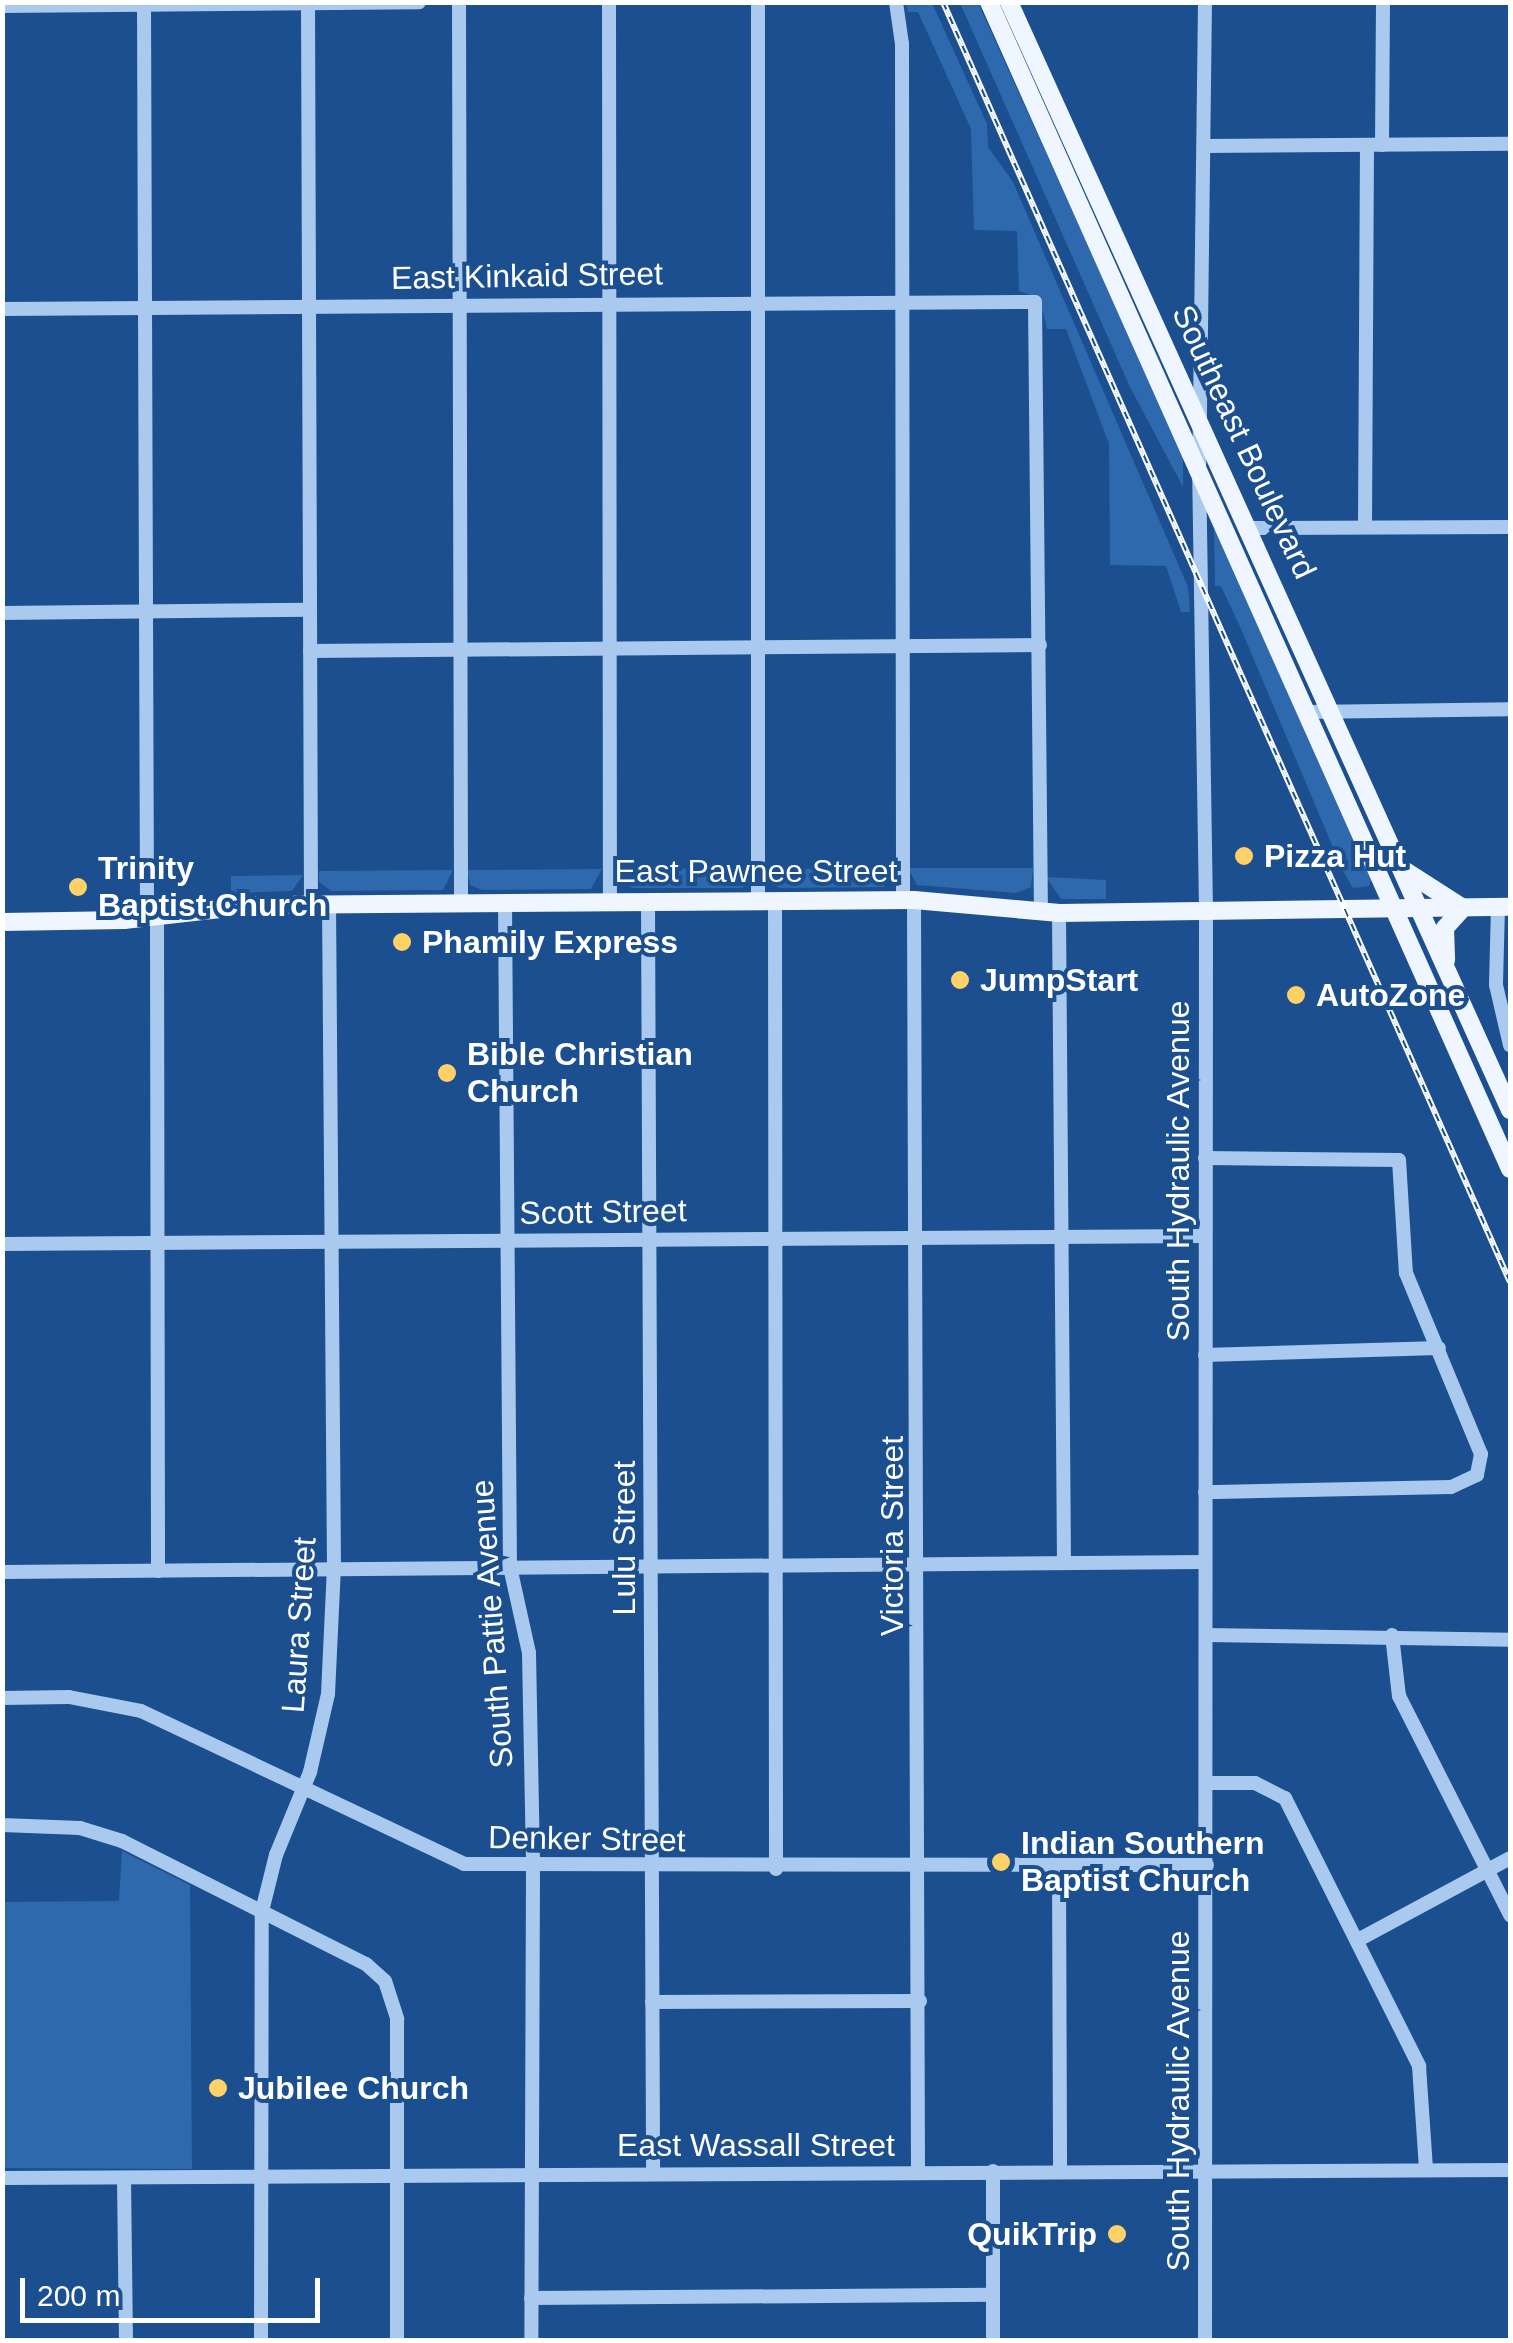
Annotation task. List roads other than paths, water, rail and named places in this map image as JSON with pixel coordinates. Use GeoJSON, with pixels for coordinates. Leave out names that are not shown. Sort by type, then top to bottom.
{"type":"FeatureCollection","features":[{"type":"Feature","properties":{"kind":"main road","name":"Southeast Boulevard"},"geometry":{"type":"LineString","coordinates":[[989,2],[1199,464],[1510,1169]]}},
{"type":"Feature","properties":{"kind":"main road","name":"Southeast Boulevard"},"geometry":{"type":"LineString","coordinates":[[1010,2],[1251,528],[1510,1110]]}},
{"type":"Feature","properties":{"kind":"main road"},"geometry":{"type":"LineString","coordinates":[[1400,866],[1463,908],[1446,928],[1448,975]]}},
{"type":"Feature","properties":{"kind":"main road","name":"East Pawnee Street"},"geometry":{"type":"LineString","coordinates":[[2,922],[152,917],[320,904],[610,901],[909,900],[1050,912],[1504,907]]}},
{"type":"Feature","properties":{"kind":"street"},"geometry":{"type":"LineString","coordinates":[[2,6],[419,2]]}},
{"type":"Feature","properties":{"kind":"street"},"geometry":{"type":"LineString","coordinates":[[459,2],[461,903]]}},
{"type":"Feature","properties":{"kind":"street"},"geometry":{"type":"LineString","coordinates":[[609,2],[610,901]]}},
{"type":"Feature","properties":{"kind":"street"},"geometry":{"type":"LineString","coordinates":[[758,2],[758,646],[774,1238],[776,1869]]}},
{"type":"Feature","properties":{"kind":"street","name":"Victoria Street"},"geometry":{"type":"LineString","coordinates":[[896,2],[902,300],[901,646],[917,1237],[918,2172]]}},
{"type":"Feature","properties":{"kind":"street","name":"South Hydraulic Avenue"},"geometry":{"type":"LineString","coordinates":[[1205,2],[1199,464],[1206,913],[1205,2340]]}},
{"type":"Feature","properties":{"kind":"street"},"geometry":{"type":"LineString","coordinates":[[1365,527],[1374,145],[1383,2]]}},
{"type":"Feature","properties":{"kind":"street","name":"Laura Street"},"geometry":{"type":"LineString","coordinates":[[261,2340],[262,1912],[304,1788],[328,1694],[334,1568],[332,1242],[310,650],[308,3]]}},
{"type":"Feature","properties":{"kind":"street"},"geometry":{"type":"LineString","coordinates":[[144,4],[146,612],[158,1571]]}},
{"type":"Feature","properties":{"kind":"street"},"geometry":{"type":"LineString","coordinates":[[1205,146],[1510,144]]}},
{"type":"Feature","properties":{"kind":"street","name":"East Kinkaid Street"},"geometry":{"type":"LineString","coordinates":[[2,310],[1030,299],[1038,317],[1040,644]]}},
{"type":"Feature","properties":{"kind":"street"},"geometry":{"type":"LineString","coordinates":[[1251,528],[1510,526]]}},
{"type":"Feature","properties":{"kind":"street"},"geometry":{"type":"LineString","coordinates":[[2,614],[310,610]]}},
{"type":"Feature","properties":{"kind":"street"},"geometry":{"type":"LineString","coordinates":[[310,650],[1040,644],[1062,1236],[1064,1563]]}},
{"type":"Feature","properties":{"kind":"street"},"geometry":{"type":"LineString","coordinates":[[1308,712],[1510,710]]}},
{"type":"Feature","properties":{"kind":"street","name":"Lulu Street"},"geometry":{"type":"LineString","coordinates":[[648,902],[652,2173]]}},
{"type":"Feature","properties":{"kind":"street","name":"South Pattie Avenue"},"geometry":{"type":"LineString","coordinates":[[506,903],[510,1567],[529,1653],[533,1869],[531,2340]]}},
{"type":"Feature","properties":{"kind":"street"},"geometry":{"type":"LineString","coordinates":[[1504,907],[1496,985],[1510,1045]]}},
{"type":"Feature","properties":{"kind":"street"},"geometry":{"type":"LineString","coordinates":[[1205,1158],[1399,1160],[1400,1248],[1481,1454],[1478,1475],[1451,1487],[1205,1492]]}},
{"type":"Feature","properties":{"kind":"street","name":"Scott Street"},"geometry":{"type":"LineString","coordinates":[[2,1244],[1205,1236]]}},
{"type":"Feature","properties":{"kind":"street"},"geometry":{"type":"LineString","coordinates":[[1205,1355],[1439,1348]]}},
{"type":"Feature","properties":{"kind":"street"},"geometry":{"type":"LineString","coordinates":[[2,1572],[1206,1562]]}},
{"type":"Feature","properties":{"kind":"street"},"geometry":{"type":"LineString","coordinates":[[1206,1635],[1392,1635],[1510,1640]]}},
{"type":"Feature","properties":{"kind":"street"},"geometry":{"type":"LineString","coordinates":[[1392,1635],[1399,1696],[1510,1915]]}},
{"type":"Feature","properties":{"kind":"street","name":"Denker Street"},"geometry":{"type":"LineString","coordinates":[[2,1698],[69,1698],[141,1711],[464,1864],[533,1869],[1207,1865]]}},
{"type":"Feature","properties":{"kind":"street"},"geometry":{"type":"LineString","coordinates":[[1206,1784],[1255,1783],[1284,1798],[1419,2066],[1426,2170]]}},
{"type":"Feature","properties":{"kind":"street"},"geometry":{"type":"LineString","coordinates":[[2,1825],[96,1831],[366,1964],[385,1981],[397,2020],[397,2340]]}},
{"type":"Feature","properties":{"kind":"street"},"geometry":{"type":"LineString","coordinates":[[1358,1940],[1510,1858]]}},
{"type":"Feature","properties":{"kind":"street"},"geometry":{"type":"LineString","coordinates":[[1060,1867],[1060,2171]]}},
{"type":"Feature","properties":{"kind":"street"},"geometry":{"type":"LineString","coordinates":[[652,2002],[920,2001]]}},
{"type":"Feature","properties":{"kind":"street","name":"East Wassall Street"},"geometry":{"type":"LineString","coordinates":[[2,2178],[1510,2170]]}},
{"type":"Feature","properties":{"kind":"street"},"geometry":{"type":"LineString","coordinates":[[993,2340],[994,2171]]}},
{"type":"Feature","properties":{"kind":"street"},"geometry":{"type":"LineString","coordinates":[[124,2178],[126,2340]]}},
{"type":"Feature","properties":{"kind":"street"},"geometry":{"type":"LineString","coordinates":[[531,2298],[993,2294]]}},
{"type":"Feature","properties":{"kind":"railway"},"geometry":{"type":"LineString","coordinates":[[943,2],[1510,1282]]}},
{"type":"Feature","properties":{"kind":"place","name":"Pizza Hut"},"geometry":{"type":"Point","coordinates":[1244,856]}},
{"type":"Feature","properties":{"kind":"place","name":"Trinity Baptist Church"},"geometry":{"type":"Point","coordinates":[78,887]}},
{"type":"Feature","properties":{"kind":"place","name":"Phamily Express"},"geometry":{"type":"Point","coordinates":[402,942]}},
{"type":"Feature","properties":{"kind":"place","name":"JumpStart"},"geometry":{"type":"Point","coordinates":[960,980]}},
{"type":"Feature","properties":{"kind":"place","name":"AutoZone"},"geometry":{"type":"Point","coordinates":[1296,995]}},
{"type":"Feature","properties":{"kind":"place","name":"Bible Christian Church"},"geometry":{"type":"Point","coordinates":[447,1073]}},
{"type":"Feature","properties":{"kind":"place","name":"Indian Southern Baptist Church"},"geometry":{"type":"Point","coordinates":[1001,1862]}},
{"type":"Feature","properties":{"kind":"place","name":"Jubilee Church"},"geometry":{"type":"Point","coordinates":[218,2088]}},
{"type":"Feature","properties":{"kind":"place","name":"QuikTrip"},"geometry":{"type":"Point","coordinates":[1117,2234]}}]}
